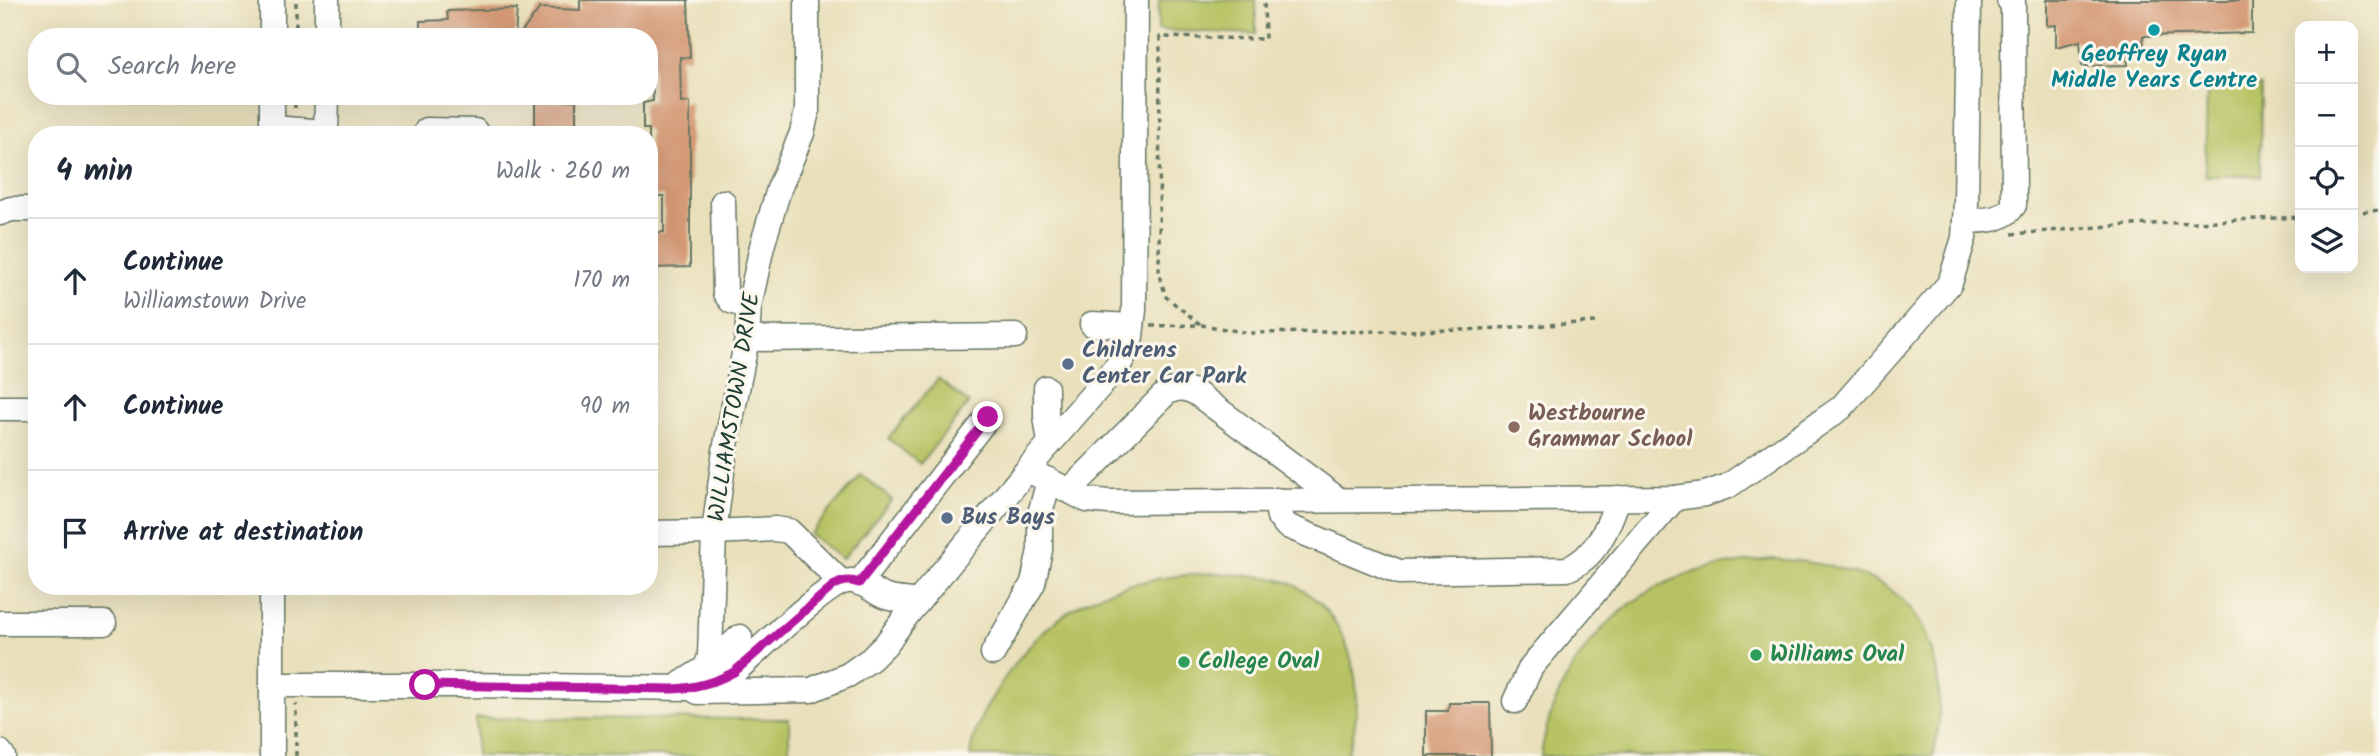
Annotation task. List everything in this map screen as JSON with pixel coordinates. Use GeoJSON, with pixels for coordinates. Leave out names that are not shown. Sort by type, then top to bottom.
{"type":"FeatureCollection","features":[{"type":"Feature","properties":{"kind":"street"},"geometry":{"type":"LineString","coordinates":[[272,0],[272,28]]}},
{"type":"Feature","properties":{"kind":"street"},"geometry":{"type":"LineString","coordinates":[[327,0],[327,28]]}},
{"type":"Feature","properties":{"kind":"street","name":"WILLIAMSTOWN DRIVE"},"geometry":{"type":"LineString","coordinates":[[807,0],[807,111],[802,133],[779,189],[762,246],[725,450],[715,532],[775,529],[789,531],[850,582],[874,588],[884,596],[918,602]]}},
{"type":"Feature","properties":{"kind":"street"},"geometry":{"type":"LineString","coordinates":[[1050,443],[1121,363],[1130,344],[1134,310],[1136,0]]}},
{"type":"Feature","properties":{"kind":"street"},"geometry":{"type":"LineString","coordinates":[[1048,480],[1087,500],[1109,502],[1675,498],[1705,494],[1728,486],[1841,408],[1950,283],[1964,238],[1969,0]]}},
{"type":"Feature","properties":{"kind":"street"},"geometry":{"type":"LineString","coordinates":[[1965,221],[1998,218],[2008,214],[2014,205],[2013,11],[2012,2],[2009,0]]}},
{"type":"Feature","properties":{"kind":"street"},"geometry":{"type":"LineString","coordinates":[[272,105],[272,126]]}},
{"type":"Feature","properties":{"kind":"street"},"geometry":{"type":"LineString","coordinates":[[326,126],[327,105]]}},
{"type":"Feature","properties":{"kind":"street"},"geometry":{"type":"LineString","coordinates":[[723,201],[725,293],[731,301],[749,307]]}},
{"type":"Feature","properties":{"kind":"street"},"geometry":{"type":"LineString","coordinates":[[0,213],[11,209],[28,209]]}},
{"type":"Feature","properties":{"kind":"street"},"geometry":{"type":"LineString","coordinates":[[1092,324],[1132,326]]}},
{"type":"Feature","properties":{"kind":"street"},"geometry":{"type":"LineString","coordinates":[[747,339],[1015,336]]}},
{"type":"Feature","properties":{"kind":"street"},"geometry":{"type":"LineString","coordinates":[[272,685],[462,685],[682,689],[698,692],[811,690],[848,676],[871,659],[918,602],[1048,480],[1177,387],[1196,393],[1339,500]]}},
{"type":"Feature","properties":{"kind":"street"},"geometry":{"type":"LineString","coordinates":[[992,653],[1033,583],[1040,550],[1040,514],[1048,480],[1050,443],[1046,388]]}},
{"type":"Feature","properties":{"kind":"street"},"geometry":{"type":"LineString","coordinates":[[0,408],[28,408]]}},
{"type":"Feature","properties":{"kind":"street"},"geometry":{"type":"LineString","coordinates":[[682,689],[716,682],[734,672],[810,606],[850,582],[988,417]]}},
{"type":"Feature","properties":{"kind":"street"},"geometry":{"type":"LineString","coordinates":[[1276,500],[1279,517],[1287,526],[1399,572],[1567,569],[1579,565],[1609,528],[1618,498]]}},
{"type":"Feature","properties":{"kind":"street"},"geometry":{"type":"LineString","coordinates":[[1515,701],[1531,667],[1675,498]]}},
{"type":"Feature","properties":{"kind":"street"},"geometry":{"type":"LineString","coordinates":[[658,533],[715,532],[707,667],[682,689]]}},
{"type":"Feature","properties":{"kind":"street"},"geometry":{"type":"LineString","coordinates":[[272,595],[272,756]]}},
{"type":"Feature","properties":{"kind":"street"},"geometry":{"type":"LineString","coordinates":[[884,596],[899,626]]}},
{"type":"Feature","properties":{"kind":"street"},"geometry":{"type":"LineString","coordinates":[[0,623],[104,623]]}},
{"type":"Feature","properties":{"kind":"street"},"geometry":{"type":"LineString","coordinates":[[708,662],[740,637]]}},
{"type":"Feature","properties":{"kind":"street"},"geometry":{"type":"LineString","coordinates":[[0,752],[4,756]]}},
{"type":"Feature","properties":{"kind":"path"},"geometry":{"type":"LineString","coordinates":[[296,0],[296,28]]}},
{"type":"Feature","properties":{"kind":"path"},"geometry":{"type":"LineString","coordinates":[[1202,325],[1166,297],[1159,273],[1160,37],[1265,39],[1264,0]]}},
{"type":"Feature","properties":{"kind":"path"},"geometry":{"type":"LineString","coordinates":[[2358,212],[2379,210]]}},
{"type":"Feature","properties":{"kind":"path"},"geometry":{"type":"LineString","coordinates":[[2011,234],[2111,226],[2295,218]]}},
{"type":"Feature","properties":{"kind":"path"},"geometry":{"type":"LineString","coordinates":[[1132,326],[1202,325],[1249,333],[1465,330],[1596,321]]}},
{"type":"Feature","properties":{"kind":"green space"},"geometry":{"type":"Polygon","coordinates":[[[1159,0],[1256,0],[1256,34],[1158,30],[1159,0]]]}},
{"type":"Feature","properties":{"kind":"green space"},"geometry":{"type":"Polygon","coordinates":[[[2261,86],[2260,176],[2205,176],[2207,87],[2261,86]]]}},
{"type":"Feature","properties":{"kind":"green space"},"geometry":{"type":"Polygon","coordinates":[[[938,379],[969,403],[920,464],[888,438],[938,379]]]}},
{"type":"Feature","properties":{"kind":"green space"},"geometry":{"type":"Polygon","coordinates":[[[861,475],[892,500],[842,559],[810,534],[861,475]]]}},
{"type":"Feature","properties":{"kind":"green space","name":"Williams Oval"},"geometry":{"type":"Polygon","coordinates":[[[1773,559],[1830,566],[1870,579],[1902,599],[1917,617],[1935,662],[1939,686],[1937,734],[1933,756],[1541,756],[1547,726],[1570,671],[1607,624],[1655,588],[1683,576],[1727,564],[1773,559]]]}},
{"type":"Feature","properties":{"kind":"green space","name":"College Oval"},"geometry":{"type":"Polygon","coordinates":[[[1213,573],[1256,576],[1289,583],[1317,601],[1332,619],[1352,662],[1356,686],[1353,734],[1346,756],[970,756],[978,725],[1004,679],[1046,629],[1069,611],[1120,588],[1179,576],[1213,573]]]}},
{"type":"Feature","properties":{"kind":"green space"},"geometry":{"type":"Polygon","coordinates":[[[476,718],[789,719],[789,756],[476,756],[476,718]]]}},
{"type":"Feature","properties":{"kind":"building"},"geometry":{"type":"Polygon","coordinates":[[[580,0],[688,0],[690,58],[680,57],[681,103],[690,102],[690,267],[658,268],[658,232],[664,232],[664,196],[658,196],[658,126],[643,126],[643,105],[658,105],[658,28],[525,28],[540,8],[580,10],[580,0]]]}},
{"type":"Feature","properties":{"kind":"building","name":"Geoffrey Ryan Middle Years Centre"},"geometry":{"type":"Polygon","coordinates":[[[2047,0],[2252,0],[2252,33],[2143,36],[2144,49],[2127,50],[2128,65],[2082,66],[2080,41],[2056,47],[2056,25],[2047,26],[2047,0]]]}},
{"type":"Feature","properties":{"kind":"building"},"geometry":{"type":"Polygon","coordinates":[[[517,9],[516,28],[420,28],[420,21],[448,20],[447,11],[517,9]]]}},
{"type":"Feature","properties":{"kind":"building"},"geometry":{"type":"Polygon","coordinates":[[[535,105],[576,105],[576,126],[535,126],[535,105]]]}},
{"type":"Feature","properties":{"kind":"building"},"geometry":{"type":"Polygon","coordinates":[[[1449,703],[1490,703],[1491,756],[1426,756],[1426,711],[1448,711],[1449,703]]]}},
{"type":"Feature","properties":{"kind":"place","name":"Geoffrey Ryan Middle Years Centre"},"geometry":{"type":"Point","coordinates":[2154,30]}},
{"type":"Feature","properties":{"kind":"place","name":"Childrens Center Car Park"},"geometry":{"type":"Point","coordinates":[1068,364]}},
{"type":"Feature","properties":{"kind":"place","name":"Westbourne Grammar School"},"geometry":{"type":"Point","coordinates":[1514,427]}},
{"type":"Feature","properties":{"kind":"place","name":"Bus Bays"},"geometry":{"type":"Point","coordinates":[947,518]}},
{"type":"Feature","properties":{"kind":"place","name":"Williams Oval"},"geometry":{"type":"Point","coordinates":[1756,655]}},
{"type":"Feature","properties":{"kind":"place","name":"College Oval"},"geometry":{"type":"Point","coordinates":[1184,662]}},
{"type":"Feature","properties":{"kind":"route"},"geometry":{"type":"LineString","coordinates":[[425,685],[672,689],[716,682],[734,672],[833,586],[852,580],[859,583],[988,417]]}}]}
